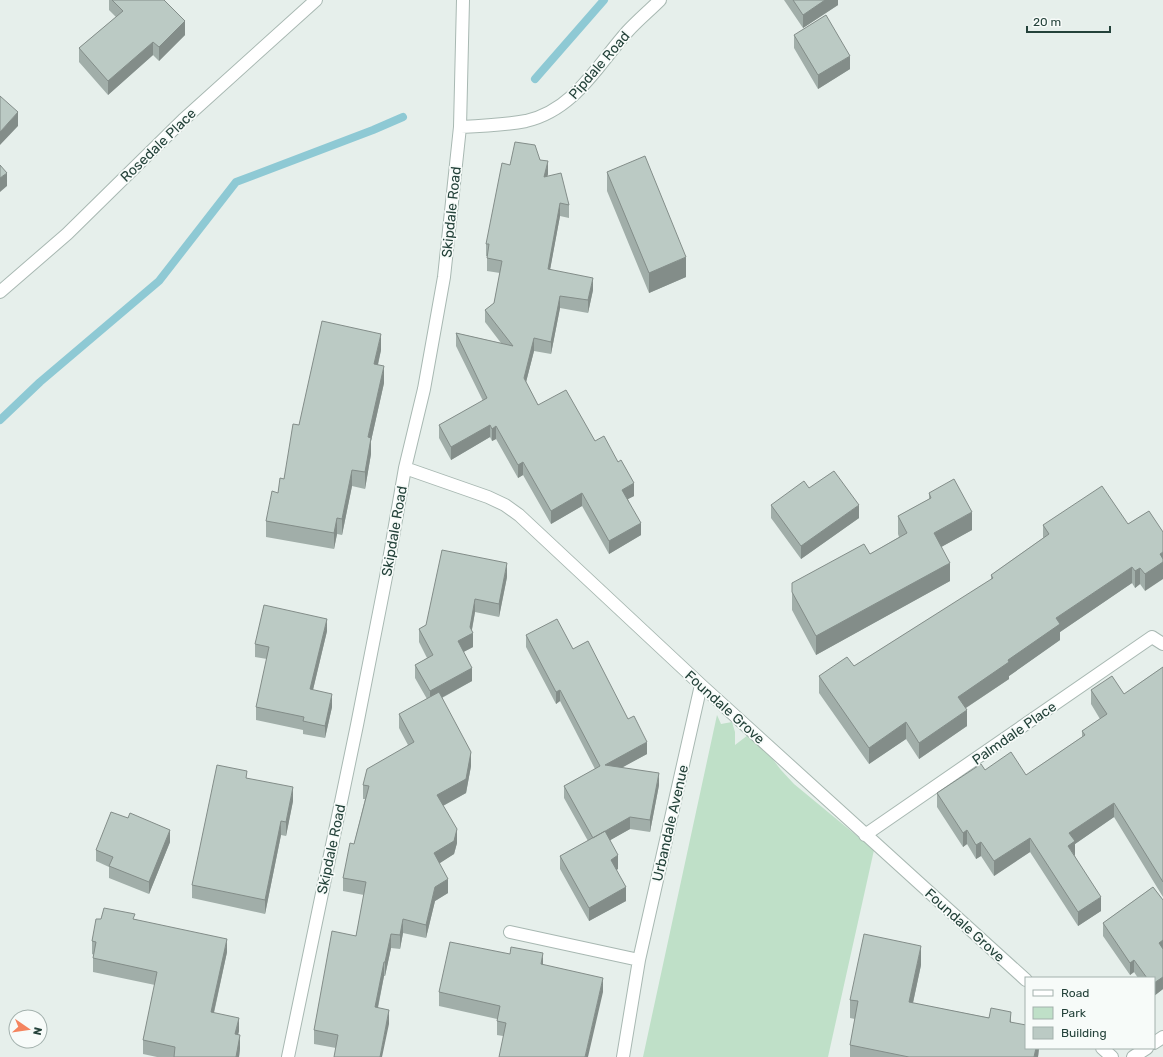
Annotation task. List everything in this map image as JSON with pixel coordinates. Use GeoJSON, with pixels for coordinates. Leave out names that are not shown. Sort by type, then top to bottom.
{"type":"FeatureCollection","features":[{"type":"Feature","properties":{"kind":"street","name":"Rosedale Place"},"geometry":{"type":"LineString","coordinates":[[0,292],[67,234],[183,120],[316,0]]}},
{"type":"Feature","properties":{"kind":"street","name":"Skipdale Road"},"geometry":{"type":"LineString","coordinates":[[288,1057],[362,702],[405,468],[424,389],[444,277],[460,127],[463,0]]}},
{"type":"Feature","properties":{"kind":"street","name":"Pipdale Road"},"geometry":{"type":"LineString","coordinates":[[460,127],[527,121],[552,111],[565,103],[580,90],[628,31],[660,0]]}},
{"type":"Feature","properties":{"kind":"street","name":"Foundale Grove"},"geometry":{"type":"LineString","coordinates":[[405,468],[488,497],[504,505],[518,515],[701,686],[1025,979]]}},
{"type":"Feature","properties":{"kind":"street","name":"Palmdale Place"},"geometry":{"type":"LineString","coordinates":[[865,835],[1152,638],[1163,644]]}},
{"type":"Feature","properties":{"kind":"street","name":"Urbandale Avenue"},"geometry":{"type":"LineString","coordinates":[[623,1057],[639,960],[701,686]]}},
{"type":"Feature","properties":{"kind":"street"},"geometry":{"type":"LineString","coordinates":[[510,932],[639,960]]}},
{"type":"Feature","properties":{"kind":"street"},"geometry":{"type":"LineString","coordinates":[[1103,1049],[1112,1057]]}},
{"type":"Feature","properties":{"kind":"street"},"geometry":{"type":"LineString","coordinates":[[1133,1057],[1145,1049]]}},
{"type":"Feature","properties":{"kind":"green space"},"geometry":{"type":"Polygon","coordinates":[[[717,715],[721,724],[732,722],[735,732],[735,745],[752,732],[781,770],[794,784],[874,850],[828,1057],[643,1057],[717,715]]]}},
{"type":"Feature","properties":{"kind":"building"},"geometry":{"type":"Polygon","coordinates":[[[112,0],[164,0],[185,21],[159,47],[153,42],[108,81],[79,48],[123,11],[112,0]]]}},
{"type":"Feature","properties":{"kind":"building"},"geometry":{"type":"Polygon","coordinates":[[[793,0],[825,0],[803,15],[793,0]]]}},
{"type":"Feature","properties":{"kind":"building"},"geometry":{"type":"Polygon","coordinates":[[[826,15],[850,56],[818,75],[794,35],[826,15]]]}},
{"type":"Feature","properties":{"kind":"building"},"geometry":{"type":"Polygon","coordinates":[[[0,96],[18,112],[0,132],[0,96]]]}},
{"type":"Feature","properties":{"kind":"building"},"geometry":{"type":"Polygon","coordinates":[[[515,142],[535,145],[540,160],[548,161],[544,177],[561,173],[569,205],[560,203],[548,269],[593,278],[588,300],[560,296],[551,342],[534,338],[524,378],[538,405],[566,390],[595,441],[604,436],[618,462],[621,460],[634,483],[622,490],[641,523],[609,541],[582,493],[551,511],[523,462],[518,465],[496,426],[492,429],[490,425],[451,447],[439,425],[487,398],[456,333],[513,346],[485,310],[494,303],[502,261],[487,258],[489,244],[486,244],[502,163],[510,165],[515,142]]]}},
{"type":"Feature","properties":{"kind":"building"},"geometry":{"type":"Polygon","coordinates":[[[645,156],[686,257],[649,273],[607,172],[645,156]]]}},
{"type":"Feature","properties":{"kind":"building"},"geometry":{"type":"Polygon","coordinates":[[[0,165],[7,173],[0,178],[0,165]]]}},
{"type":"Feature","properties":{"kind":"building"},"geometry":{"type":"Polygon","coordinates":[[[322,321],[381,334],[374,364],[384,366],[368,437],[371,438],[365,472],[352,470],[342,519],[337,518],[334,533],[266,521],[272,491],[278,493],[280,478],[284,479],[293,424],[299,425],[322,321]]]}},
{"type":"Feature","properties":{"kind":"building"},"geometry":{"type":"Polygon","coordinates":[[[834,471],[859,505],[801,546],[771,505],[804,481],[809,488],[834,471]]]}},
{"type":"Feature","properties":{"kind":"building"},"geometry":{"type":"Polygon","coordinates":[[[954,479],[972,512],[934,533],[950,563],[816,636],[792,592],[792,583],[864,544],[870,554],[907,533],[898,516],[931,498],[929,493],[954,479]]]}},
{"type":"Feature","properties":{"kind":"building"},"geometry":{"type":"Polygon","coordinates":[[[1102,486],[1128,524],[1149,511],[1163,532],[1163,552],[1160,554],[1163,562],[1145,574],[1140,568],[1135,571],[1132,567],[1056,618],[1060,624],[1008,660],[1009,662],[958,697],[967,710],[919,743],[906,722],[869,748],[819,676],[847,657],[854,666],[993,578],[991,575],[1049,534],[1043,525],[1102,486]]]}},
{"type":"Feature","properties":{"kind":"building"},"geometry":{"type":"Polygon","coordinates":[[[442,550],[507,563],[499,604],[475,599],[470,627],[473,633],[458,641],[472,668],[430,691],[415,665],[433,655],[419,629],[426,625],[442,550]]]}},
{"type":"Feature","properties":{"kind":"building"},"geometry":{"type":"Polygon","coordinates":[[[264,605],[327,619],[310,689],[332,694],[325,726],[303,721],[304,717],[256,707],[269,647],[255,644],[264,605]]]}},
{"type":"Feature","properties":{"kind":"building"},"geometry":{"type":"Polygon","coordinates":[[[557,619],[573,649],[588,641],[628,719],[634,716],[647,742],[605,765],[659,773],[650,820],[630,817],[593,838],[564,786],[600,766],[560,690],[556,692],[526,635],[557,619]]]}},
{"type":"Feature","properties":{"kind":"building"},"geometry":{"type":"Polygon","coordinates":[[[1163,667],[1163,882],[1114,803],[1069,833],[1075,841],[1068,846],[1101,897],[1078,912],[1030,838],[994,861],[981,842],[976,845],[967,830],[963,833],[937,793],[981,764],[985,770],[1011,752],[1026,775],[1085,735],[1082,731],[1107,714],[1091,690],[1112,676],[1124,694],[1163,667]]]}},
{"type":"Feature","properties":{"kind":"building"},"geometry":{"type":"Polygon","coordinates":[[[439,692],[471,752],[466,779],[437,795],[457,829],[454,841],[434,853],[448,879],[435,887],[426,925],[403,919],[400,935],[391,934],[375,1007],[389,1010],[380,1057],[334,1057],[338,1035],[314,1030],[332,931],[356,936],[366,882],[343,878],[350,843],[354,844],[369,786],[363,785],[367,769],[414,742],[399,714],[439,692]]]}},
{"type":"Feature","properties":{"kind":"building"},"geometry":{"type":"Polygon","coordinates":[[[217,765],[247,771],[246,778],[293,787],[286,822],[281,821],[265,900],[192,885],[217,765]]]}},
{"type":"Feature","properties":{"kind":"building"},"geometry":{"type":"Polygon","coordinates":[[[111,812],[128,818],[130,813],[170,830],[149,882],[109,866],[113,857],[96,850],[111,812]]]}},
{"type":"Feature","properties":{"kind":"building"},"geometry":{"type":"Polygon","coordinates":[[[605,831],[618,855],[611,860],[626,887],[589,908],[560,856],[605,831]]]}},
{"type":"Feature","properties":{"kind":"building"},"geometry":{"type":"Polygon","coordinates":[[[1153,887],[1163,900],[1163,940],[1159,943],[1163,949],[1163,977],[1155,982],[1155,977],[1146,977],[1134,960],[1130,963],[1103,923],[1153,887]]]}},
{"type":"Feature","properties":{"kind":"building"},"geometry":{"type":"Polygon","coordinates":[[[104,908],[135,914],[133,919],[227,939],[211,1012],[239,1018],[235,1034],[240,1035],[236,1057],[174,1057],[175,1047],[143,1040],[157,972],[93,958],[96,942],[92,941],[96,919],[101,919],[104,908]]]}},
{"type":"Feature","properties":{"kind":"building"},"geometry":{"type":"Polygon","coordinates":[[[864,934],[921,946],[909,1002],[989,1018],[991,1008],[1011,1012],[1010,1022],[1025,1025],[1025,1049],[1036,1049],[1034,1057],[909,1057],[850,1045],[858,1001],[850,1000],[864,934]]]}},
{"type":"Feature","properties":{"kind":"building"},"geometry":{"type":"Polygon","coordinates":[[[450,942],[510,954],[511,947],[543,953],[541,964],[603,978],[585,1057],[499,1057],[506,1023],[497,1021],[500,1006],[439,992],[450,942]]]}},
{"type":"Feature","properties":{"kind":"waterway"},"geometry":{"type":"LineString","coordinates":[[535,79],[604,0]]}},
{"type":"Feature","properties":{"kind":"waterway"},"geometry":{"type":"LineString","coordinates":[[0,420],[40,382],[159,281],[236,182],[373,130],[403,117]]}}]}
